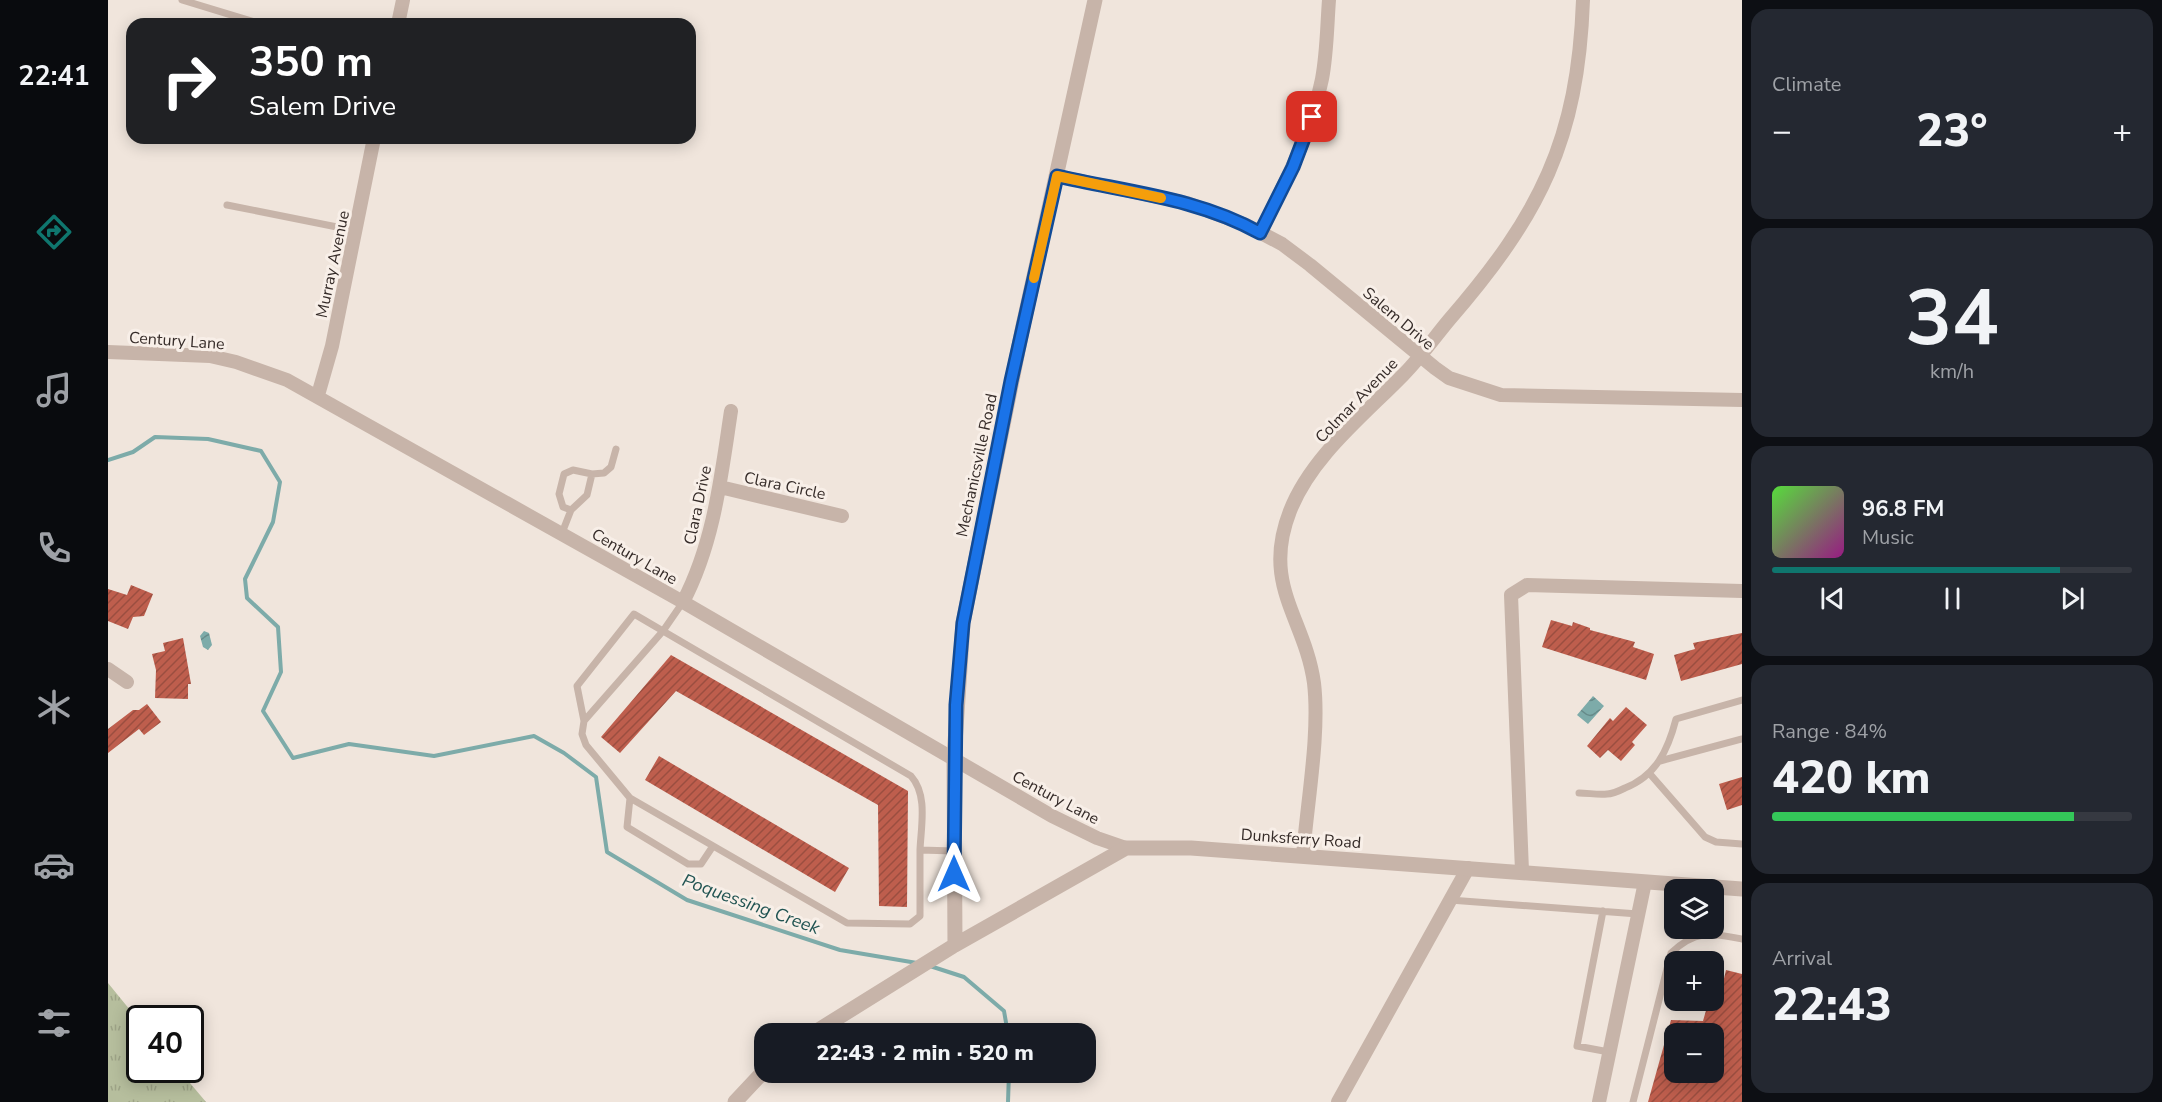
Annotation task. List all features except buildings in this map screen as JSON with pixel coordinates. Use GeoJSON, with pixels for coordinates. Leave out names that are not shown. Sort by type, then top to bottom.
{"type":"FeatureCollection","features":[{"type":"Feature","properties":{"kind":"street"},"geometry":{"type":"LineString","coordinates":[[399,18],[403,0]]}},
{"type":"Feature","properties":{"kind":"street","name":"Mechanicsville Road"},"geometry":{"type":"LineString","coordinates":[[955,945],[954,759],[963,623],[1014,370],[1095,0]]}},
{"type":"Feature","properties":{"kind":"street"},"geometry":{"type":"LineString","coordinates":[[1260,233],[1293,167],[1316,105],[1323,75],[1329,0]]}},
{"type":"Feature","properties":{"kind":"street","name":"Colmar Avenue"},"geometry":{"type":"LineString","coordinates":[[1303,856],[1312,744],[1314,684],[1282,583],[1281,543],[1294,501],[1320,462],[1342,435],[1419,357],[1484,281],[1510,243],[1550,173],[1572,107],[1578,75],[1583,0]]}},
{"type":"Feature","properties":{"kind":"street","name":"Murray Avenue"},"geometry":{"type":"LineString","coordinates":[[318,395],[332,346],[373,144]]}},
{"type":"Feature","properties":{"kind":"street","name":"Salem Drive"},"geometry":{"type":"LineString","coordinates":[[1057,176],[1187,203],[1216,212],[1282,244],[1419,357],[1449,378],[1502,395],[1742,400]]}},
{"type":"Feature","properties":{"kind":"street","name":"Century Lane"},"geometry":{"type":"LineString","coordinates":[[108,352],[200,356],[236,362],[287,380],[318,395],[1052,816],[1097,838],[1126,848]]}},
{"type":"Feature","properties":{"kind":"street","name":"Clara Drive"},"geometry":{"type":"LineString","coordinates":[[682,602],[698,574],[720,487],[731,411]]}},
{"type":"Feature","properties":{"kind":"street","name":"Clara Circle"},"geometry":{"type":"LineString","coordinates":[[720,487],[802,504],[842,516]]}},
{"type":"Feature","properties":{"kind":"street"},"geometry":{"type":"LineString","coordinates":[[1522,871],[1511,595],[1527,585],[1742,591]]}},
{"type":"Feature","properties":{"kind":"street"},"geometry":{"type":"LineString","coordinates":[[108,669],[127,682]]}},
{"type":"Feature","properties":{"kind":"street","name":"Dunksferry Road"},"geometry":{"type":"LineString","coordinates":[[829,1023],[955,945],[1126,848],[1191,848],[1742,889]]}},
{"type":"Feature","properties":{"kind":"street"},"geometry":{"type":"LineString","coordinates":[[1338,1102],[1468,868]]}},
{"type":"Feature","properties":{"kind":"street"},"geometry":{"type":"LineString","coordinates":[[1599,1102],[1645,882]]}},
{"type":"Feature","properties":{"kind":"street"},"geometry":{"type":"LineString","coordinates":[[735,1102],[754,1082]]}},
{"type":"Feature","properties":{"kind":"lane"},"geometry":{"type":"LineString","coordinates":[[182,0],[241,18]]}},
{"type":"Feature","properties":{"kind":"lane"},"geometry":{"type":"LineString","coordinates":[[226,205],[357,231]]}},
{"type":"Feature","properties":{"kind":"lane"},"geometry":{"type":"LineString","coordinates":[[571,510],[564,507],[559,494],[564,474],[573,470],[592,474],[604,473],[611,467],[616,449]]}},
{"type":"Feature","properties":{"kind":"lane"},"geometry":{"type":"LineString","coordinates":[[562,533],[571,510],[587,495],[592,474]]}},
{"type":"Feature","properties":{"kind":"lane"},"geometry":{"type":"LineString","coordinates":[[584,721],[663,631],[682,602]]}},
{"type":"Feature","properties":{"kind":"lane"},"geometry":{"type":"LineString","coordinates":[[634,614],[911,776],[919,785],[922,797],[920,916],[910,924],[847,923],[630,798],[586,745],[582,734],[584,721],[577,686],[634,614]]}},
{"type":"Feature","properties":{"kind":"lane"},"geometry":{"type":"LineString","coordinates":[[1579,793],[1610,795],[1650,774],[1660,761],[1671,739],[1676,719],[1742,700]]}},
{"type":"Feature","properties":{"kind":"lane"},"geometry":{"type":"LineString","coordinates":[[1660,761],[1742,739]]}},
{"type":"Feature","properties":{"kind":"lane"},"geometry":{"type":"LineString","coordinates":[[1650,774],[1705,837],[1716,842],[1742,844]]}},
{"type":"Feature","properties":{"kind":"lane"},"geometry":{"type":"LineString","coordinates":[[630,798],[627,827],[688,864],[701,864],[713,846]]}},
{"type":"Feature","properties":{"kind":"lane"},"geometry":{"type":"LineString","coordinates":[[920,850],[954,851]]}},
{"type":"Feature","properties":{"kind":"lane"},"geometry":{"type":"LineString","coordinates":[[1450,900],[1638,914]]}},
{"type":"Feature","properties":{"kind":"lane"},"geometry":{"type":"LineString","coordinates":[[1603,911],[1577,1046],[1609,1052]]}},
{"type":"Feature","properties":{"kind":"lane"},"geometry":{"type":"LineString","coordinates":[[1633,1102],[1671,953],[1687,938],[1713,933],[1742,939]]}},
{"type":"Feature","properties":{"kind":"green space"},"geometry":{"type":"Polygon","coordinates":[[[108,983],[126,1005],[126,1083],[190,1083],[206,1102],[108,1102],[108,983]]]}},
{"type":"Feature","properties":{"kind":"water"},"geometry":{"type":"Polygon","coordinates":[[[204,631],[209,633],[212,645],[208,650],[203,647],[200,636],[204,631]]]}},
{"type":"Feature","properties":{"kind":"water"},"geometry":{"type":"Polygon","coordinates":[[[1593,696],[1604,706],[1588,724],[1577,715],[1593,696]]]}},
{"type":"Feature","properties":{"kind":"waterway","name":"Poquessing Creek"},"geometry":{"type":"LineString","coordinates":[[108,460],[133,452],[155,437],[208,439],[261,451],[280,482],[273,522],[245,579],[247,598],[278,627],[281,672],[263,711],[293,758],[349,744],[434,756],[534,736],[564,753],[596,777],[607,852],[687,900],[840,950],[917,963]]}},
{"type":"Feature","properties":{"kind":"waterway","name":"Poquessing Creek"},"geometry":{"type":"LineString","coordinates":[[930,966],[964,977],[1004,1011],[1006,1023]]}},
{"type":"Feature","properties":{"kind":"waterway","name":"Poquessing Creek"},"geometry":{"type":"LineString","coordinates":[[1008,1102],[1009,1083]]}},
{"type":"Feature","properties":{"kind":"slow traffic"},"geometry":{"type":"LineString","coordinates":[[1034,278],[1057,176],[1161,198]]}},
{"type":"Feature","properties":{"kind":"route"},"geometry":{"type":"LineString","coordinates":[[954,874],[954,759],[963,623],[1011,381],[1057,176],[1187,203],[1216,212],[1260,233],[1293,167],[1312,117]]}}]}
